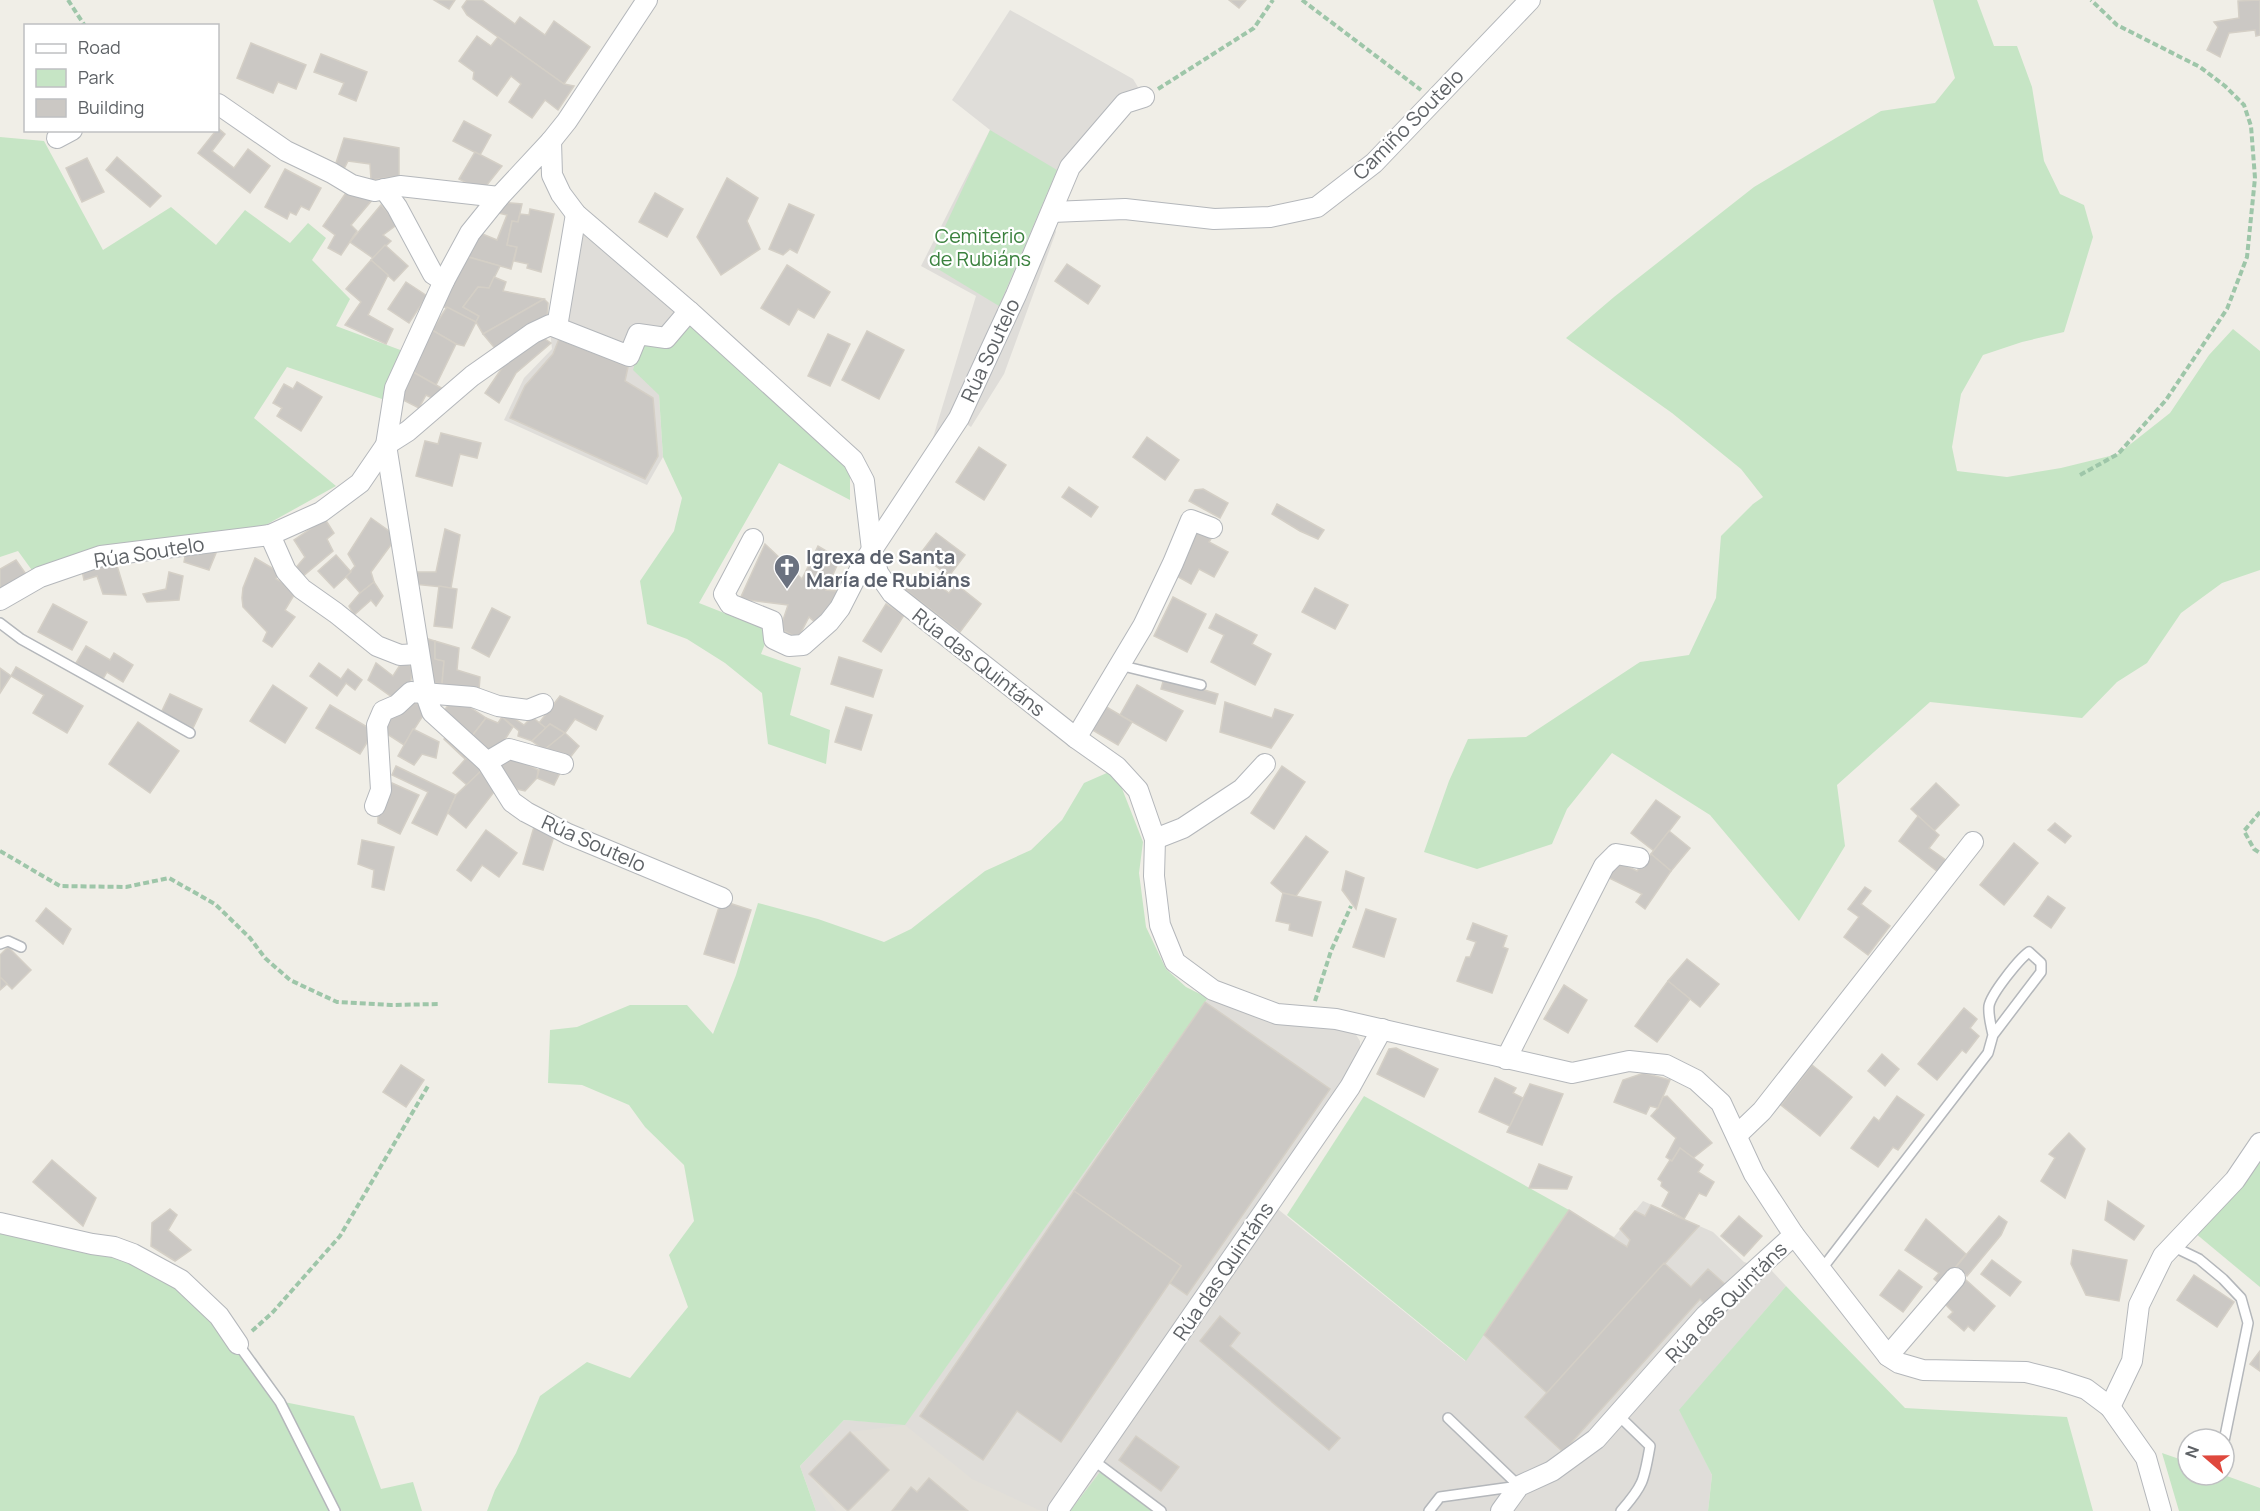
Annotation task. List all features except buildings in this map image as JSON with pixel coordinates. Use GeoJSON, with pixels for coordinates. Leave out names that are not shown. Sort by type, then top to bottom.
{"type":"FeatureCollection","features":[{"type":"Feature","properties":{"kind":"street"},"geometry":{"type":"LineString","coordinates":[[647,0],[567,121],[551,141],[552,175],[561,194],[576,214],[689,311],[853,460],[864,481],[872,550]]}},
{"type":"Feature","properties":{"kind":"street","name":"Camiño Soutelo"},"geometry":{"type":"LineString","coordinates":[[1052,212],[1125,209],[1214,219],[1270,217],[1317,207],[1374,163],[1530,0]]}},
{"type":"Feature","properties":{"kind":"street","name":"Rúa Soutelo"},"geometry":{"type":"LineString","coordinates":[[753,539],[724,594],[730,604],[772,621],[774,639],[789,646],[803,645],[829,622],[840,608],[862,565],[959,418],[1070,167],[1125,103],[1144,97]]}},
{"type":"Feature","properties":{"kind":"street"},"geometry":{"type":"LineString","coordinates":[[219,105],[286,151],[352,185],[375,191],[400,186],[499,197]]}},
{"type":"Feature","properties":{"kind":"street","name":"Rúa Soutelo"},"geometry":{"type":"LineString","coordinates":[[551,141],[499,197],[470,233],[444,281],[395,388],[386,445],[426,695],[432,712],[487,762],[512,802],[526,812],[568,834],[722,898]]}},
{"type":"Feature","properties":{"kind":"street"},"geometry":{"type":"LineString","coordinates":[[384,189],[397,207],[433,274],[444,281]]}},
{"type":"Feature","properties":{"kind":"street"},"geometry":{"type":"LineString","coordinates":[[576,214],[557,327],[629,356],[638,334],[666,338],[689,311]]}},
{"type":"Feature","properties":{"kind":"street","name":"Rúa Soutelo"},"geometry":{"type":"LineString","coordinates":[[0,600],[40,577],[101,556],[270,535],[321,512],[360,483],[386,445],[408,431],[472,376],[533,333],[550,325],[557,327]]}},
{"type":"Feature","properties":{"kind":"street"},"geometry":{"type":"LineString","coordinates":[[1076,738],[1148,616],[1191,520],[1212,528]]}},
{"type":"Feature","properties":{"kind":"street"},"geometry":{"type":"LineString","coordinates":[[270,535],[286,571],[302,589],[377,646],[400,655],[419,654]]}},
{"type":"Feature","properties":{"kind":"street","name":"Rúa das Quintáns"},"geometry":{"type":"LineString","coordinates":[[872,550],[878,573],[892,593],[1076,738],[1117,767],[1138,790],[1155,838],[1155,876],[1160,926],[1175,962],[1213,990],[1277,1014],[1336,1019],[1572,1073],[1629,1061],[1666,1065],[1696,1080],[1721,1103],[1754,1174],[1794,1235],[1888,1356],[1899,1363],[1923,1370],[2026,1372],[2086,1389],[2110,1407],[2146,1458],[2161,1511]]}},
{"type":"Feature","properties":{"kind":"street"},"geometry":{"type":"LineString","coordinates":[[375,806],[381,790],[377,725],[383,711],[397,705],[411,692],[473,698],[498,706],[528,710],[543,704]]}},
{"type":"Feature","properties":{"kind":"street"},"geometry":{"type":"LineString","coordinates":[[487,762],[509,749],[563,764]]}},
{"type":"Feature","properties":{"kind":"street"},"geometry":{"type":"LineString","coordinates":[[1155,838],[1183,828],[1242,789],[1265,764]]}},
{"type":"Feature","properties":{"kind":"street"},"geometry":{"type":"LineString","coordinates":[[1737,1135],[1770,1101],[1972,842]]}},
{"type":"Feature","properties":{"kind":"street"},"geometry":{"type":"LineString","coordinates":[[1506,1059],[1604,866],[1616,854],[1639,858]]}},
{"type":"Feature","properties":{"kind":"street","name":"Rúa das Quintáns"},"geometry":{"type":"LineString","coordinates":[[1059,1510],[1350,1087],[1382,1029]]}},
{"type":"Feature","properties":{"kind":"street"},"geometry":{"type":"LineString","coordinates":[[2110,1407],[2132,1361],[2139,1305],[2163,1256],[2235,1180],[2260,1143]]}},
{"type":"Feature","properties":{"kind":"street"},"geometry":{"type":"LineString","coordinates":[[0,1223],[81,1242],[114,1247],[133,1254],[181,1280],[219,1316],[238,1344]]}},
{"type":"Feature","properties":{"kind":"street","name":"Rúa das Quintáns"},"geometry":{"type":"LineString","coordinates":[[1501,1511],[1519,1486],[1552,1471],[1596,1439],[1705,1317],[1794,1235]]}},
{"type":"Feature","properties":{"kind":"street"},"geometry":{"type":"LineString","coordinates":[[1888,1356],[1955,1278]]}},
{"type":"Feature","properties":{"kind":"lane"},"geometry":{"type":"LineString","coordinates":[[0,623],[21,639],[190,733]]}},
{"type":"Feature","properties":{"kind":"lane"},"geometry":{"type":"LineString","coordinates":[[1119,665],[1201,685]]}},
{"type":"Feature","properties":{"kind":"lane"},"geometry":{"type":"LineString","coordinates":[[0,944],[8,941],[21,947]]}},
{"type":"Feature","properties":{"kind":"lane"},"geometry":{"type":"LineString","coordinates":[[1821,1270],[1988,1053],[1993,1035],[2041,972],[2041,963],[2029,952],[2019,959],[1989,1003],[1989,1018],[1993,1035]]}},
{"type":"Feature","properties":{"kind":"lane"},"geometry":{"type":"LineString","coordinates":[[2172,1246],[2199,1259],[2241,1298],[2248,1323],[2227,1427]]}},
{"type":"Feature","properties":{"kind":"lane"},"geometry":{"type":"LineString","coordinates":[[238,1344],[280,1402],[335,1511]]}},
{"type":"Feature","properties":{"kind":"lane"},"geometry":{"type":"LineString","coordinates":[[1618,1415],[1650,1446],[1640,1490],[1621,1511]]}},
{"type":"Feature","properties":{"kind":"lane"},"geometry":{"type":"LineString","coordinates":[[1448,1418],[1519,1486]]}},
{"type":"Feature","properties":{"kind":"lane"},"geometry":{"type":"LineString","coordinates":[[1094,1460],[1161,1511]]}},
{"type":"Feature","properties":{"kind":"lane"},"geometry":{"type":"LineString","coordinates":[[1429,1511],[1440,1497],[1519,1486]]}},
{"type":"Feature","properties":{"kind":"path"},"geometry":{"type":"LineString","coordinates":[[68,0],[84,24]]}},
{"type":"Feature","properties":{"kind":"path"},"geometry":{"type":"LineString","coordinates":[[1144,97],[1254,28],[1273,0]]}},
{"type":"Feature","properties":{"kind":"path"},"geometry":{"type":"LineString","coordinates":[[1302,0],[1403,75],[1432,100]]}},
{"type":"Feature","properties":{"kind":"path"},"geometry":{"type":"LineString","coordinates":[[2080,475],[2118,454],[2159,408],[2227,309],[2247,257],[2255,178],[2251,126],[2244,105],[2225,86],[2200,67],[2117,25],[2091,0]]}},
{"type":"Feature","properties":{"kind":"path"},"geometry":{"type":"LineString","coordinates":[[2260,812],[2244,831],[2254,849],[2260,854]]}},
{"type":"Feature","properties":{"kind":"path"},"geometry":{"type":"LineString","coordinates":[[0,851],[60,886],[126,887],[169,878],[215,904],[250,938],[265,958],[290,981],[338,1002],[391,1005],[439,1004]]}},
{"type":"Feature","properties":{"kind":"path"},"geometry":{"type":"LineString","coordinates":[[1313,1017],[1320,982],[1351,906]]}},
{"type":"Feature","properties":{"kind":"path"},"geometry":{"type":"LineString","coordinates":[[238,1344],[273,1312],[340,1236],[428,1086]]}},
{"type":"Feature","properties":{"kind":"shaded area"},"geometry":{"type":"Polygon","coordinates":[[[1010,10],[1133,79],[1144,97],[1099,132],[1052,212],[1056,232],[1004,374],[971,427],[959,419],[921,477],[976,296],[921,266],[990,130],[952,100],[1010,10]]]}},
{"type":"Feature","properties":{"kind":"shaded area"},"geometry":{"type":"Polygon","coordinates":[[[565,219],[687,323],[659,395],[663,457],[647,485],[504,420],[524,378],[552,349],[550,330],[565,219]]]}},
{"type":"Feature","properties":{"kind":"shaded area"},"geometry":{"type":"Polygon","coordinates":[[[1208,998],[1277,1022],[1353,1030],[1360,1041],[1360,1053],[1263,1197],[1465,1361],[1569,1210],[1614,1237],[1643,1201],[1713,1232],[1744,1262],[1772,1271],[1786,1286],[1680,1410],[1712,1475],[1708,1511],[1161,1511],[1103,1468],[1070,1511],[816,1511],[800,1466],[844,1420],[905,1424],[1208,998]]]}},
{"type":"Feature","properties":{"kind":"shaded area"},"geometry":{"type":"Polygon","coordinates":[[[905,1425],[972,1479],[1041,1511],[836,1511],[809,1474],[850,1432],[905,1425]]]}},
{"type":"Feature","properties":{"kind":"green space"},"geometry":{"type":"Polygon","coordinates":[[[1933,0],[1977,0],[1994,46],[2017,46],[2032,87],[2044,161],[2060,194],[2084,205],[2093,237],[2064,332],[2022,342],[1983,355],[1961,394],[1952,447],[1957,471],[2007,477],[2061,468],[2118,454],[2170,413],[2209,355],[2233,329],[2260,351],[2260,570],[2222,583],[2181,613],[2147,663],[2117,682],[2082,718],[1930,702],[1837,785],[1845,846],[1799,921],[1710,815],[1612,753],[1567,809],[1552,844],[1477,869],[1424,852],[1449,781],[1468,739],[1526,737],[1640,662],[1689,655],[1716,598],[1721,536],[1763,497],[1741,469],[1672,413],[1566,338],[1614,297],[1754,187],[1881,111],[1935,103],[1955,78],[1933,0]]]}},
{"type":"Feature","properties":{"kind":"green space","name":"Cemiterio de Rubiáns"},"geometry":{"type":"Polygon","coordinates":[[[990,130],[1057,170],[999,306],[928,263],[990,130]]]}},
{"type":"Feature","properties":{"kind":"green space"},"geometry":{"type":"Polygon","coordinates":[[[0,137],[44,141],[103,250],[171,207],[216,245],[245,210],[290,243],[308,223],[326,238],[312,260],[350,299],[336,326],[403,351],[388,401],[287,367],[254,418],[336,486],[264,526],[106,548],[34,573],[18,551],[0,557],[0,137]]]}},
{"type":"Feature","properties":{"kind":"green space"},"geometry":{"type":"Polygon","coordinates":[[[687,323],[850,461],[850,500],[779,463],[699,603],[770,631],[761,654],[801,668],[790,715],[830,730],[826,764],[768,744],[762,693],[725,663],[687,639],[647,624],[640,581],[674,531],[682,498],[663,457],[659,395],[633,370],[641,341],[687,323]]]}},
{"type":"Feature","properties":{"kind":"green space"},"geometry":{"type":"Polygon","coordinates":[[[1109,772],[1121,786],[1143,842],[1139,873],[1146,927],[1166,969],[1186,987],[1208,998],[905,1425],[844,1420],[800,1466],[816,1511],[487,1511],[495,1490],[516,1453],[540,1396],[587,1362],[630,1378],[688,1307],[669,1255],[694,1221],[684,1165],[645,1127],[629,1105],[582,1085],[548,1083],[550,1030],[577,1027],[630,1005],[687,1005],[713,1034],[736,975],[758,903],[818,919],[884,942],[911,929],[985,871],[1031,850],[1062,820],[1084,783],[1109,772]]]}},
{"type":"Feature","properties":{"kind":"green space"},"geometry":{"type":"Polygon","coordinates":[[[1364,1096],[1569,1210],[1466,1361],[1287,1215],[1364,1096]]]}},
{"type":"Feature","properties":{"kind":"green space"},"geometry":{"type":"Polygon","coordinates":[[[2260,1143],[2260,1287],[2189,1228],[2260,1143]]]}},
{"type":"Feature","properties":{"kind":"green space"},"geometry":{"type":"Polygon","coordinates":[[[0,1233],[103,1246],[181,1280],[279,1401],[354,1416],[381,1489],[413,1482],[422,1511],[0,1511],[0,1233]]]}},
{"type":"Feature","properties":{"kind":"green space"},"geometry":{"type":"Polygon","coordinates":[[[1786,1286],[1905,1408],[2067,1417],[2093,1511],[1708,1511],[1712,1475],[1679,1410],[1786,1286]]]}},
{"type":"Feature","properties":{"kind":"green space"},"geometry":{"type":"Polygon","coordinates":[[[2162,1453],[2176,1458],[2176,1487],[2236,1487],[2236,1479],[2260,1488],[2260,1511],[2179,1511],[2162,1453]]]}},
{"type":"Feature","properties":{"kind":"green space"},"geometry":{"type":"Polygon","coordinates":[[[1103,1468],[1161,1511],[1070,1511],[1103,1468]]]}},
{"type":"Feature","properties":{"kind":"place","name":"Igrexa de Santa María de Rubiáns"},"geometry":{"type":"Point","coordinates":[787,590]}}]}
